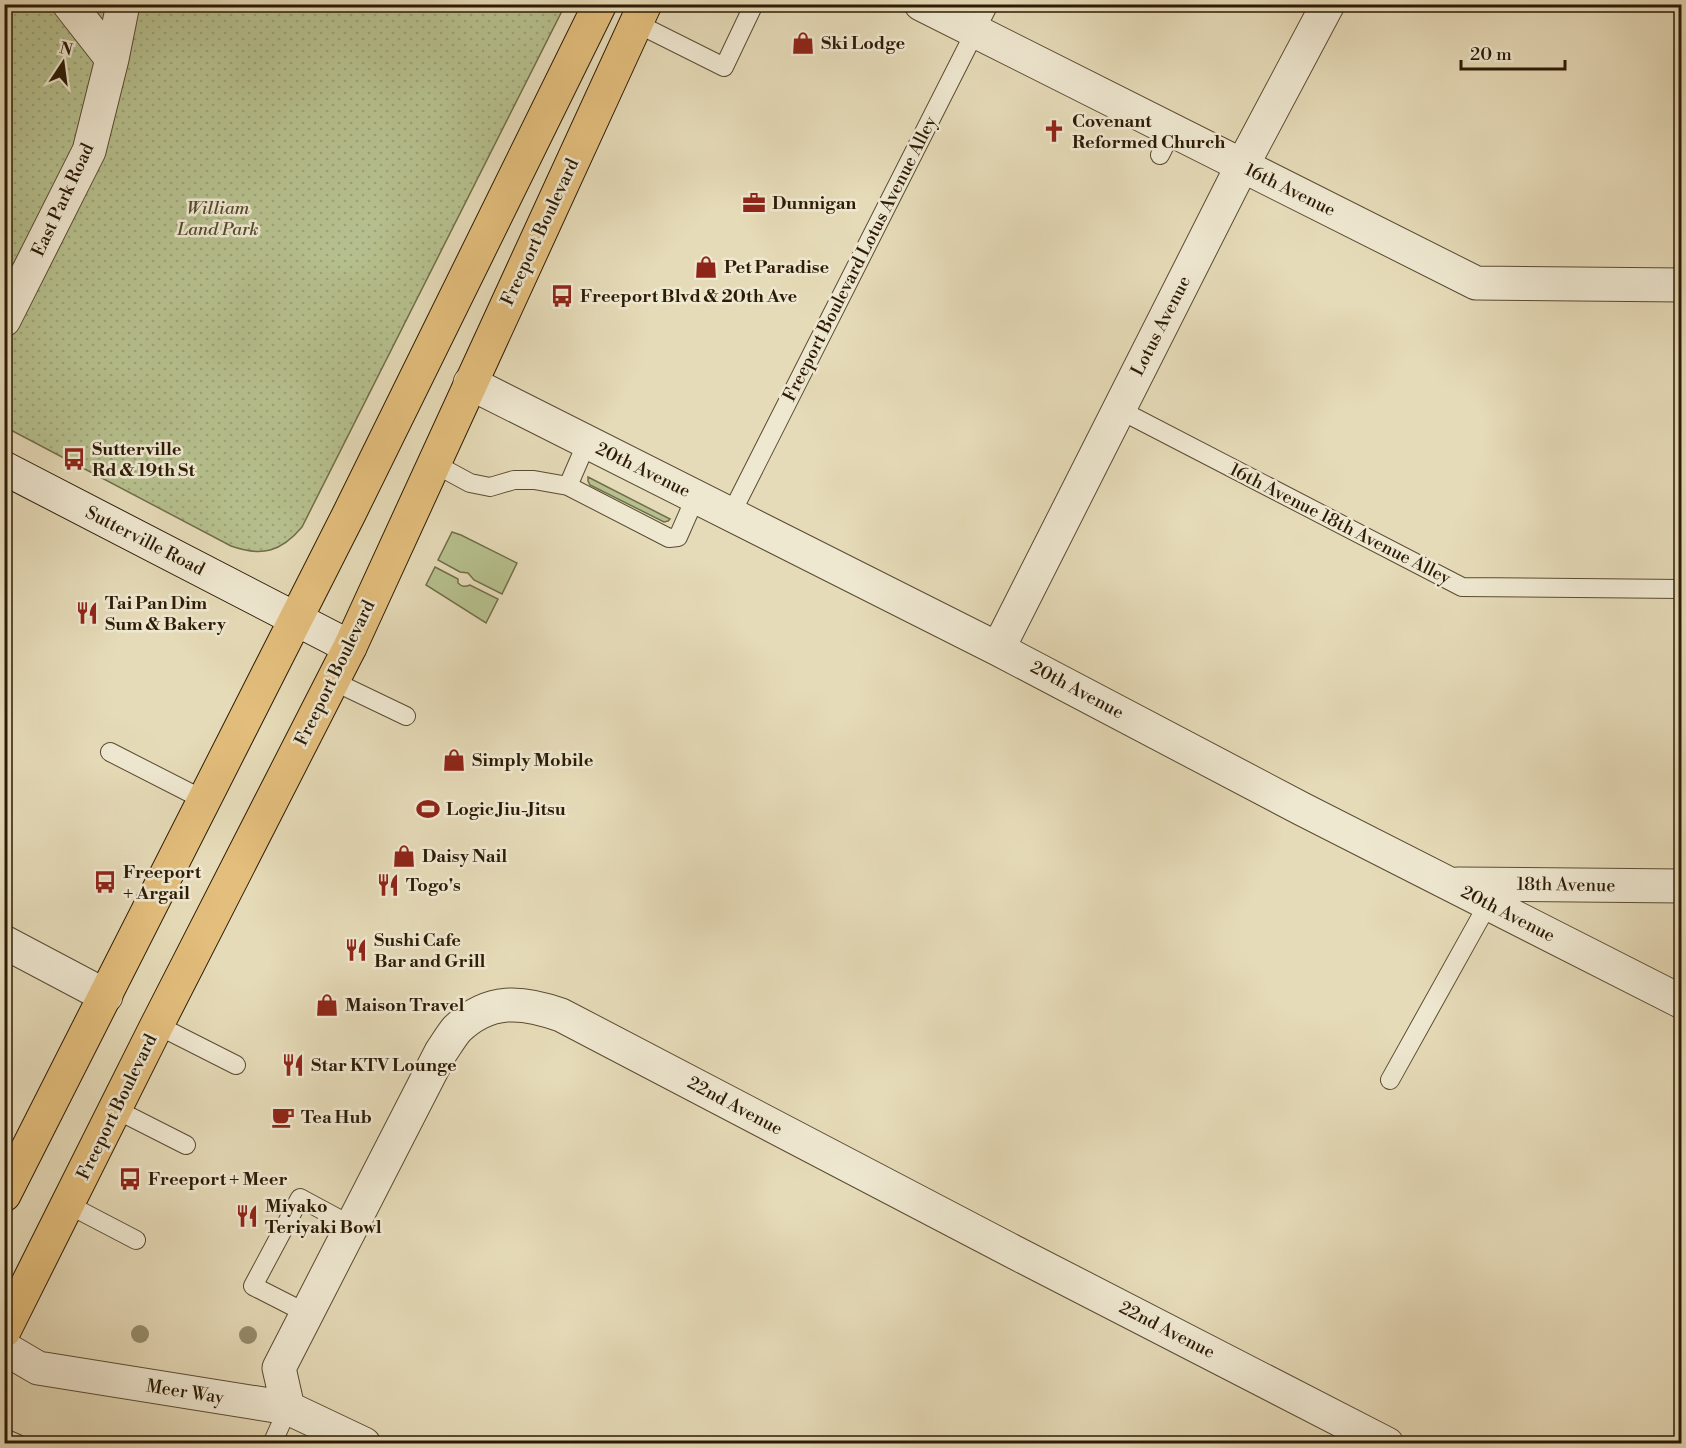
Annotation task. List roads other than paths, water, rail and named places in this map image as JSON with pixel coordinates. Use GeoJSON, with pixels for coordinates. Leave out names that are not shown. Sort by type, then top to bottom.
{"type":"FeatureCollection","features":[{"type":"Feature","properties":{"kind":"main road"},"geometry":{"type":"LineString","coordinates":[[4,1196],[13,1160],[106,996],[424,365],[600,4]]}},
{"type":"Feature","properties":{"kind":"main road","name":"Freeport Boulevard"},"geometry":{"type":"LineString","coordinates":[[4,1331],[350,647],[640,14]]}},
{"type":"Feature","properties":{"kind":"street"},"geometry":{"type":"LineString","coordinates":[[69,4],[112,59]]}},
{"type":"Feature","properties":{"kind":"street","name":"East Park Road"},"geometry":{"type":"LineString","coordinates":[[4,320],[89,151],[123,4]]}},
{"type":"Feature","properties":{"kind":"street","name":"16th Avenue"},"geometry":{"type":"LineString","coordinates":[[921,4],[982,18],[1166,143],[1242,166],[1476,283],[1682,285]]}},
{"type":"Feature","properties":{"kind":"street","name":"Lotus Avenue"},"geometry":{"type":"LineString","coordinates":[[998,649],[1242,166],[1328,4]]}},
{"type":"Feature","properties":{"kind":"street","name":"20th Avenue"},"geometry":{"type":"LineString","coordinates":[[470,383],[998,649],[1302,809],[1682,1002]]}},
{"type":"Feature","properties":{"kind":"street","name":"Sutterville Road"},"geometry":{"type":"LineString","coordinates":[[5,469],[350,647]]}},
{"type":"Feature","properties":{"kind":"street","name":"18th Avenue"},"geometry":{"type":"LineString","coordinates":[[1450,884],[1682,886]]}},
{"type":"Feature","properties":{"kind":"street"},"geometry":{"type":"LineString","coordinates":[[4,942],[106,996]]}},
{"type":"Feature","properties":{"kind":"street","name":"22nd Avenue"},"geometry":{"type":"LineString","coordinates":[[288,1408],[279,1368],[441,1052],[455,1031],[474,1015],[494,1007],[516,1004],[538,1006],[561,1015],[995,1242],[1387,1443]]}},
{"type":"Feature","properties":{"kind":"street","name":"Meer Way"},"geometry":{"type":"LineString","coordinates":[[4,1348],[38,1368],[288,1408],[364,1443]]}},
{"type":"Feature","properties":{"kind":"lane"},"geometry":{"type":"LineString","coordinates":[[640,14],[724,67],[754,4]]}},
{"type":"Feature","properties":{"kind":"lane","name":"Freeport Boulevard Lotus Avenue Alley"},"geometry":{"type":"LineString","coordinates":[[731,514],[982,18]]}},
{"type":"Feature","properties":{"kind":"lane","name":"16th Avenue 18th Avenue Alley"},"geometry":{"type":"LineString","coordinates":[[1120,410],[1462,587],[1682,589]]}},
{"type":"Feature","properties":{"kind":"lane"},"geometry":{"type":"LineString","coordinates":[[568,486],[587,442]]}},
{"type":"Feature","properties":{"kind":"lane"},"geometry":{"type":"LineString","coordinates":[[433,463],[470,483],[490,487],[514,480],[534,480],[568,486],[669,538],[678,537],[696,496]]}},
{"type":"Feature","properties":{"kind":"lane"},"geometry":{"type":"LineString","coordinates":[[333,681],[406,716]]}},
{"type":"Feature","properties":{"kind":"lane"},"geometry":{"type":"LineString","coordinates":[[110,752],[204,800]]}},
{"type":"Feature","properties":{"kind":"lane"},"geometry":{"type":"LineString","coordinates":[[1390,1080],[1488,903]]}},
{"type":"Feature","properties":{"kind":"lane"},"geometry":{"type":"LineString","coordinates":[[157,1025],[236,1065]]}},
{"type":"Feature","properties":{"kind":"lane"},"geometry":{"type":"LineString","coordinates":[[115,1109],[186,1145]]}},
{"type":"Feature","properties":{"kind":"lane"},"geometry":{"type":"LineString","coordinates":[[306,1313],[253,1286],[300,1198],[352,1226]]}},
{"type":"Feature","properties":{"kind":"lane"},"geometry":{"type":"LineString","coordinates":[[69,1205],[136,1240]]}},
{"type":"Feature","properties":{"kind":"lane"},"geometry":{"type":"LineString","coordinates":[[272,1443],[288,1408]]}},
{"type":"Feature","properties":{"kind":"lane"},"geometry":{"type":"LineString","coordinates":[[4,1438],[18,1443]]}},
{"type":"Feature","properties":{"kind":"place","name":"Ski Lodge"},"geometry":{"type":"Point","coordinates":[803,43]}},
{"type":"Feature","properties":{"kind":"place","name":"Covenant Reformed Church"},"geometry":{"type":"Point","coordinates":[1054,131]}},
{"type":"Feature","properties":{"kind":"place","name":"Dunnigan"},"geometry":{"type":"Point","coordinates":[754,203]}},
{"type":"Feature","properties":{"kind":"place","name":"Pet Paradise"},"geometry":{"type":"Point","coordinates":[706,267]}},
{"type":"Feature","properties":{"kind":"place","name":"Freeport Blvd & 20th Ave"},"geometry":{"type":"Point","coordinates":[562,296]}},
{"type":"Feature","properties":{"kind":"place","name":"Sutterville Rd & 19th St"},"geometry":{"type":"Point","coordinates":[74,459]}},
{"type":"Feature","properties":{"kind":"place","name":"Tai Pan Dim Sum & Bakery"},"geometry":{"type":"Point","coordinates":[87,613]}},
{"type":"Feature","properties":{"kind":"place","name":"Simply Mobile"},"geometry":{"type":"Point","coordinates":[454,760]}},
{"type":"Feature","properties":{"kind":"place","name":"Logic Jiu-Jitsu"},"geometry":{"type":"Point","coordinates":[428,809]}},
{"type":"Feature","properties":{"kind":"place","name":"Daisy Nail"},"geometry":{"type":"Point","coordinates":[404,856]}},
{"type":"Feature","properties":{"kind":"place","name":"Freeport + Argail"},"geometry":{"type":"Point","coordinates":[105,882]}},
{"type":"Feature","properties":{"kind":"place","name":"Togo's"},"geometry":{"type":"Point","coordinates":[388,885]}},
{"type":"Feature","properties":{"kind":"place","name":"Sushi Cafe Bar and Grill"},"geometry":{"type":"Point","coordinates":[356,950]}},
{"type":"Feature","properties":{"kind":"place","name":"Maison Travel"},"geometry":{"type":"Point","coordinates":[327,1005]}},
{"type":"Feature","properties":{"kind":"place","name":"Star KTV Lounge"},"geometry":{"type":"Point","coordinates":[293,1065]}},
{"type":"Feature","properties":{"kind":"place","name":"Tea Hub"},"geometry":{"type":"Point","coordinates":[283,1117]}},
{"type":"Feature","properties":{"kind":"place","name":"Freeport + Meer"},"geometry":{"type":"Point","coordinates":[130,1179]}},
{"type":"Feature","properties":{"kind":"place","name":"Miyako Teriyaki Bowl"},"geometry":{"type":"Point","coordinates":[247,1216]}},
{"type":"Feature","properties":{"kind":"park label","name":"William Land Park"},"geometry":{"type":"Point","coordinates":[218,218]}}]}
